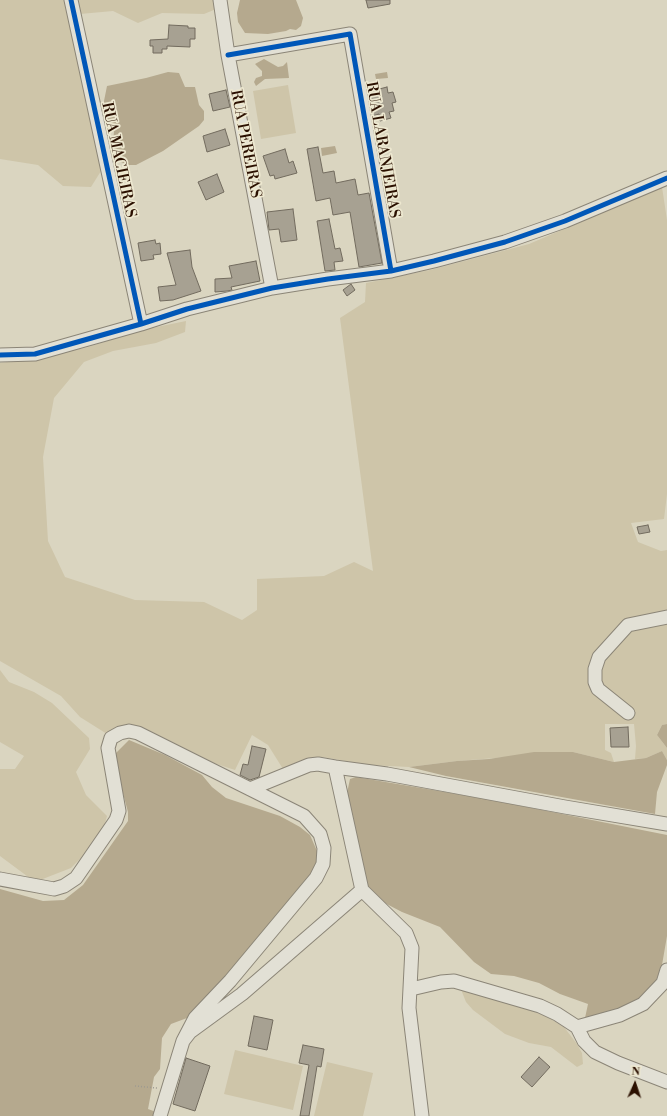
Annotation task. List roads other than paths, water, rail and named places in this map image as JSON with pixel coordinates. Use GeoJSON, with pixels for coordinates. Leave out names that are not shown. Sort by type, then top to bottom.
{"type":"FeatureCollection","features":[{"type":"Feature","properties":{"kind":"street","name":"RUA MACIEIRAS"},"geometry":{"type":"LineString","coordinates":[[71,0],[142,324]]}},
{"type":"Feature","properties":{"kind":"street","name":"RUA PEREIRAS"},"geometry":{"type":"LineString","coordinates":[[220,0],[228,55],[272,288]]}},
{"type":"Feature","properties":{"kind":"street","name":"RUA LARANJEIRAS"},"geometry":{"type":"LineString","coordinates":[[228,55],[350,34],[391,271]]}},
{"type":"Feature","properties":{"kind":"street"},"geometry":{"type":"LineString","coordinates":[[0,355],[35,354],[142,324],[187,309],[272,288],[391,271],[434,262],[505,242],[566,221],[667,178]]}},
{"type":"Feature","properties":{"kind":"street"},"geometry":{"type":"LineString","coordinates":[[628,713],[598,689],[595,682],[595,669],[599,657],[628,625],[667,617]]}},
{"type":"Feature","properties":{"kind":"street"},"geometry":{"type":"LineString","coordinates":[[0,879],[54,889],[64,886],[76,878],[116,820],[119,811],[108,760],[108,748],[111,738],[120,733],[129,731],[138,733],[304,816],[320,834],[324,848],[323,864],[316,878],[235,975],[189,1026],[182,1041],[160,1116]]}},
{"type":"Feature","properties":{"kind":"street"},"geometry":{"type":"LineString","coordinates":[[250,789],[309,765],[318,764],[387,774],[667,824]]}},
{"type":"Feature","properties":{"kind":"street"},"geometry":{"type":"LineString","coordinates":[[335,767],[362,890],[406,933],[412,948],[409,1008],[422,1116]]}},
{"type":"Feature","properties":{"kind":"street"},"geometry":{"type":"LineString","coordinates":[[182,1041],[190,1032],[242,994],[362,890]]}},
{"type":"Feature","properties":{"kind":"street"},"geometry":{"type":"LineString","coordinates":[[576,1027],[620,1015],[643,1004],[664,983],[667,970]]}},
{"type":"Feature","properties":{"kind":"street"},"geometry":{"type":"LineString","coordinates":[[411,989],[441,982],[454,981],[540,1006],[557,1014],[576,1027],[584,1041],[595,1052],[618,1063],[667,1082]]}}]}
